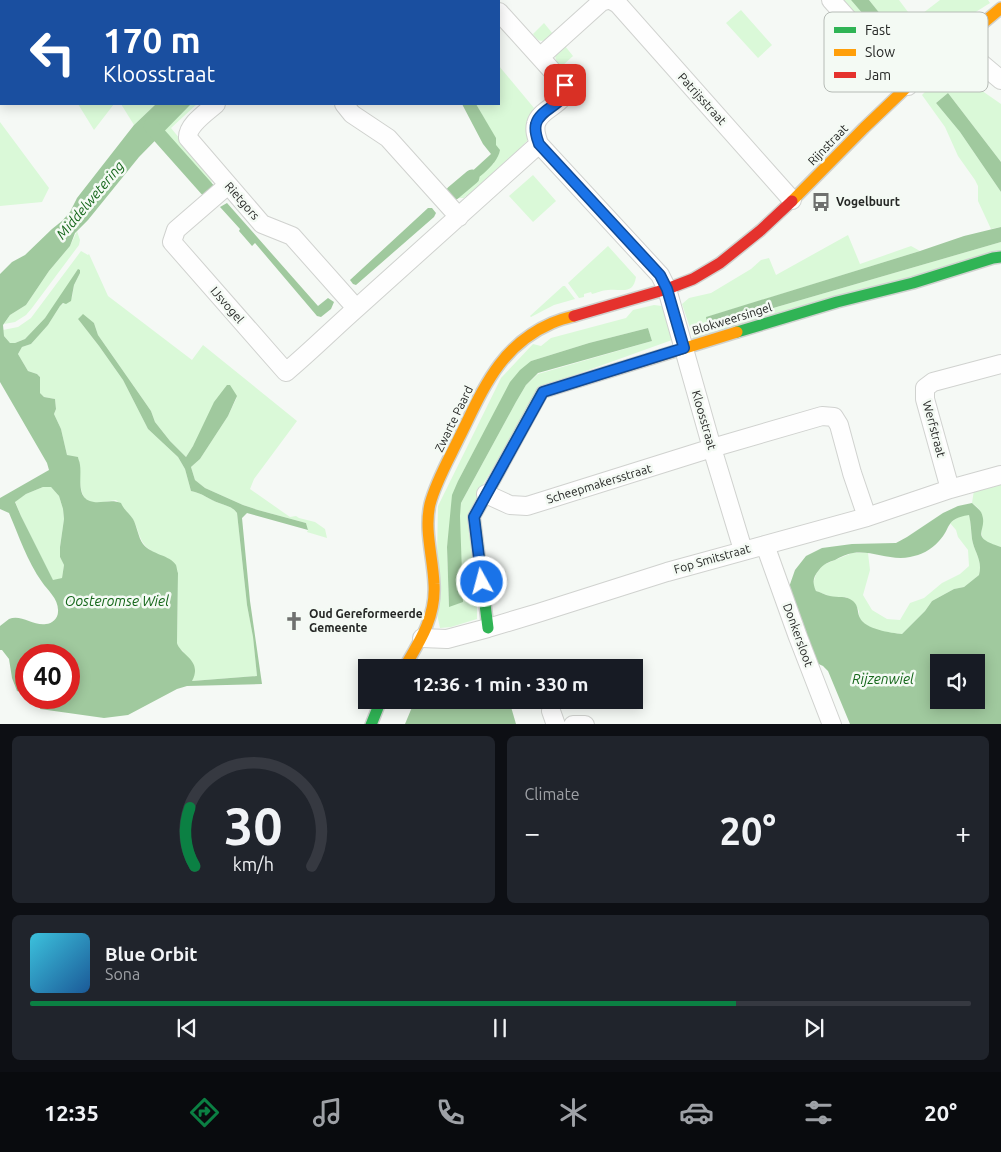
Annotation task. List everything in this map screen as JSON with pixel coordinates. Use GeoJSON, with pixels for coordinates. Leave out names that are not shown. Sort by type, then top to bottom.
{"type":"FeatureCollection","features":[{"type":"Feature","properties":{"kind":"street","name":"Patrijsstraat"},"geometry":{"type":"LineString","coordinates":[[540,57],[601,2],[609,0],[618,4],[792,200]]}},
{"type":"Feature","properties":{"kind":"street"},"geometry":{"type":"LineString","coordinates":[[831,0],[842,12]]}},
{"type":"Feature","properties":{"kind":"street","name":"Rijnstraat"},"geometry":{"type":"LineString","coordinates":[[988,19],[1001,8]]}},
{"type":"Feature","properties":{"kind":"street"},"geometry":{"type":"LineString","coordinates":[[356,308],[539,144],[536,131],[538,120],[564,96],[566,91],[565,85],[500,13]]}},
{"type":"Feature","properties":{"kind":"street"},"geometry":{"type":"LineString","coordinates":[[988,69],[1001,80]]}},
{"type":"Feature","properties":{"kind":"street","name":"Rijnstraat"},"geometry":{"type":"LineString","coordinates":[[667,289],[693,279],[720,263],[761,230],[902,92]]}},
{"type":"Feature","properties":{"kind":"street","name":"Rietgors"},"geometry":{"type":"LineString","coordinates":[[215,105],[192,126],[188,132],[188,138],[262,224],[292,236],[356,308]]}},
{"type":"Feature","properties":{"kind":"street"},"geometry":{"type":"LineString","coordinates":[[345,105],[352,114],[388,138],[459,217]]}},
{"type":"Feature","properties":{"kind":"street","name":"Kloosstraat"},"geometry":{"type":"LineString","coordinates":[[539,144],[660,275],[667,289],[743,550]]}},
{"type":"Feature","properties":{"kind":"street","name":"IJsvogel"},"geometry":{"type":"LineString","coordinates":[[228,185],[176,230],[172,242],[286,372],[304,358],[356,308]]}},
{"type":"Feature","properties":{"kind":"street","name":"Blokweersingel"},"geometry":{"type":"LineString","coordinates":[[488,628],[474,517],[543,392],[837,302],[913,283],[1001,257]]}},
{"type":"Feature","properties":{"kind":"street","name":"Zwarte Paard"},"geometry":{"type":"LineString","coordinates":[[409,659],[422,638],[430,612],[434,585],[428,526],[430,505],[440,477],[488,380],[516,345],[534,332],[553,322],[667,289]]}},
{"type":"Feature","properties":{"kind":"street","name":"Werfstraat"},"geometry":{"type":"LineString","coordinates":[[950,489],[925,399],[925,388],[933,382],[1001,364]]}},
{"type":"Feature","properties":{"kind":"street","name":"Scheepmakersstraat"},"geometry":{"type":"LineString","coordinates":[[486,494],[510,505],[527,506],[822,416],[834,417],[840,425],[852,472],[867,517]]}},
{"type":"Feature","properties":{"kind":"street","name":"Fop Smitstraat"},"geometry":{"type":"LineString","coordinates":[[422,638],[447,639],[488,628],[667,572],[867,517],[950,489],[1001,475]]}},
{"type":"Feature","properties":{"kind":"street","name":"Donkersloot"},"geometry":{"type":"LineString","coordinates":[[765,545],[832,724]]}},
{"type":"Feature","properties":{"kind":"street"},"geometry":{"type":"LineString","coordinates":[[371,724],[377,709]]}},
{"type":"Feature","properties":{"kind":"street"},"geometry":{"type":"LineString","coordinates":[[573,724],[585,724]]}},
{"type":"Feature","properties":{"kind":"shaded area"},"geometry":{"type":"Polygon","coordinates":[[[837,0],[851,0],[861,12],[848,12],[837,0]]]}},
{"type":"Feature","properties":{"kind":"shaded area"},"geometry":{"type":"Polygon","coordinates":[[[869,0],[899,0],[908,12],[878,12],[869,0]]]}},
{"type":"Feature","properties":{"kind":"shaded area"},"geometry":{"type":"Polygon","coordinates":[[[940,0],[988,0],[990,3],[976,12],[924,12],[940,0]]]}},
{"type":"Feature","properties":{"kind":"shaded area"},"geometry":{"type":"Polygon","coordinates":[[[741,10],[772,45],[758,58],[726,23],[741,10]]]}},
{"type":"Feature","properties":{"kind":"shaded area"},"geometry":{"type":"Polygon","coordinates":[[[544,23],[553,34],[540,41],[533,34],[544,23]]]}},
{"type":"Feature","properties":{"kind":"shaded area"},"geometry":{"type":"Polygon","coordinates":[[[565,46],[573,56],[561,67],[555,58],[558,52],[565,46]]]}},
{"type":"Feature","properties":{"kind":"shaded area"},"geometry":{"type":"Polygon","coordinates":[[[500,67],[534,108],[528,118],[527,141],[521,147],[524,150],[469,199],[466,196],[464,198],[455,198],[453,196],[458,190],[461,191],[494,163],[495,138],[477,105],[500,105],[500,67]]]}},
{"type":"Feature","properties":{"kind":"shaded area"},"geometry":{"type":"Polygon","coordinates":[[[925,92],[984,92],[1001,104],[1001,162],[948,93],[936,103],[960,132],[1001,192],[1001,227],[991,229],[978,201],[978,186],[975,180],[958,156],[945,127],[922,95],[925,92]]]}},
{"type":"Feature","properties":{"kind":"shaded area"},"geometry":{"type":"Polygon","coordinates":[[[79,105],[113,105],[94,130],[79,105]]]}},
{"type":"Feature","properties":{"kind":"shaded area"},"geometry":{"type":"Polygon","coordinates":[[[122,105],[155,105],[134,125],[122,105]]]}},
{"type":"Feature","properties":{"kind":"shaded area"},"geometry":{"type":"Polygon","coordinates":[[[190,105],[196,105],[171,128],[211,177],[212,184],[209,188],[164,130],[190,105]]]}},
{"type":"Feature","properties":{"kind":"shaded area"},"geometry":{"type":"Polygon","coordinates":[[[0,122],[49,188],[42,202],[0,206],[0,122]]]}},
{"type":"Feature","properties":{"kind":"shaded area"},"geometry":{"type":"Polygon","coordinates":[[[533,175],[556,201],[533,222],[509,196],[533,175]]]}},
{"type":"Feature","properties":{"kind":"shaded area"},"geometry":{"type":"Polygon","coordinates":[[[77,231],[80,240],[79,245],[32,308],[26,315],[15,322],[4,324],[10,315],[26,305],[49,271],[70,246],[77,231]]]}},
{"type":"Feature","properties":{"kind":"shaded area"},"geometry":{"type":"Polygon","coordinates":[[[848,235],[860,264],[911,246],[920,251],[707,317],[708,327],[1001,242],[1001,251],[695,343],[682,304],[689,298],[711,293],[751,269],[761,260],[769,258],[776,275],[848,235]]]}},
{"type":"Feature","properties":{"kind":"shaded area"},"geometry":{"type":"Polygon","coordinates":[[[608,246],[636,277],[632,287],[626,290],[606,290],[592,294],[591,292],[579,298],[568,283],[608,246]]]}},
{"type":"Feature","properties":{"kind":"shaded area"},"geometry":{"type":"Polygon","coordinates":[[[81,251],[89,254],[108,296],[192,360],[203,345],[297,421],[254,479],[250,489],[290,517],[296,516],[315,522],[325,529],[327,538],[307,532],[306,523],[243,505],[205,488],[195,480],[191,467],[200,459],[228,416],[237,397],[193,446],[186,457],[155,422],[151,411],[98,335],[94,323],[78,319],[123,380],[148,429],[178,457],[185,469],[191,491],[231,508],[237,513],[257,676],[192,681],[183,651],[179,649],[177,643],[178,573],[176,567],[170,560],[145,546],[132,518],[116,500],[94,503],[85,498],[80,484],[80,463],[67,455],[61,429],[54,414],[56,409],[55,399],[44,397],[40,393],[40,377],[28,371],[18,354],[22,347],[31,344],[48,325],[60,306],[72,297],[74,285],[80,273],[45,318],[25,339],[10,343],[4,336],[3,330],[18,327],[31,318],[81,251]]]}},
{"type":"Feature","properties":{"kind":"shaded area"},"geometry":{"type":"Polygon","coordinates":[[[563,286],[575,299],[554,305],[530,316],[563,286]]]}},
{"type":"Feature","properties":{"kind":"shaded area"},"geometry":{"type":"Polygon","coordinates":[[[654,305],[662,306],[671,328],[672,340],[544,386],[477,494],[477,619],[451,627],[440,628],[436,609],[438,506],[501,378],[533,344],[541,346],[551,338],[626,318],[633,310],[654,305]],[[648,328],[589,343],[531,361],[483,434],[458,481],[447,547],[449,607],[461,503],[526,385],[538,374],[652,341],[648,328]]]}},
{"type":"Feature","properties":{"kind":"shaded area"},"geometry":{"type":"Polygon","coordinates":[[[1001,483],[1001,547],[988,543],[983,538],[981,513],[972,503],[974,490],[1001,483]]]}},
{"type":"Feature","properties":{"kind":"shaded area"},"geometry":{"type":"Polygon","coordinates":[[[43,487],[51,487],[59,496],[63,509],[64,519],[60,557],[64,565],[62,578],[53,581],[15,501],[43,487]]]}},
{"type":"Feature","properties":{"kind":"shaded area"},"geometry":{"type":"Polygon","coordinates":[[[969,514],[973,544],[980,565],[979,575],[964,587],[954,589],[932,601],[925,611],[902,634],[869,627],[861,620],[858,609],[846,597],[832,597],[816,591],[813,584],[816,574],[823,565],[852,553],[868,553],[870,570],[863,595],[872,610],[887,619],[900,620],[910,603],[924,598],[942,583],[960,574],[969,566],[968,550],[950,523],[960,516],[969,514]]]}},
{"type":"Feature","properties":{"kind":"water"},"geometry":{"type":"Polygon","coordinates":[[[851,0],[869,0],[879,12],[861,12],[851,0]]]}},
{"type":"Feature","properties":{"kind":"water"},"geometry":{"type":"Polygon","coordinates":[[[948,93],[1001,162],[1001,192],[960,132],[936,103],[948,93]]]}},
{"type":"Feature","properties":{"kind":"water","name":"Oosteromse Wiel"},"geometry":{"type":"Polygon","coordinates":[[[155,105],[190,105],[139,157],[88,220],[75,233],[70,246],[49,271],[26,305],[10,315],[3,325],[4,336],[10,343],[25,339],[45,318],[78,269],[80,270],[74,285],[71,301],[60,306],[48,325],[31,344],[22,347],[18,354],[28,371],[40,377],[40,393],[44,397],[55,399],[56,409],[54,414],[61,429],[67,455],[78,457],[84,497],[94,502],[114,501],[121,503],[133,519],[143,544],[151,551],[170,559],[176,565],[178,573],[177,643],[195,668],[192,681],[257,676],[237,513],[231,508],[191,491],[185,469],[178,457],[148,429],[123,380],[78,319],[83,314],[94,323],[98,335],[151,411],[155,422],[186,457],[214,402],[227,385],[230,385],[237,396],[228,416],[200,459],[191,467],[195,480],[205,488],[243,505],[306,523],[308,530],[247,513],[242,518],[250,601],[262,684],[187,686],[177,689],[128,715],[104,718],[40,709],[80,709],[80,644],[15,644],[15,686],[9,659],[0,650],[0,626],[9,619],[18,618],[48,624],[56,618],[58,607],[55,599],[32,566],[9,513],[0,509],[0,498],[49,470],[47,463],[0,382],[0,274],[12,262],[25,255],[70,212],[77,198],[134,125],[155,105]],[[43,487],[26,494],[15,502],[53,580],[62,578],[64,565],[60,557],[64,519],[59,496],[51,487],[43,487]]]}},
{"type":"Feature","properties":{"kind":"water"},"geometry":{"type":"Polygon","coordinates":[[[463,105],[477,105],[496,138],[496,145],[500,150],[490,168],[461,191],[457,189],[456,186],[491,154],[483,144],[463,105]]]}},
{"type":"Feature","properties":{"kind":"water"},"geometry":{"type":"Polygon","coordinates":[[[227,203],[318,306],[328,298],[334,302],[331,309],[321,317],[317,316],[255,243],[252,246],[239,231],[240,229],[220,207],[227,203]]]}},
{"type":"Feature","properties":{"kind":"water"},"geometry":{"type":"Polygon","coordinates":[[[428,208],[432,208],[436,213],[434,217],[356,285],[353,284],[350,280],[428,208]]]}},
{"type":"Feature","properties":{"kind":"water"},"geometry":{"type":"Polygon","coordinates":[[[1001,227],[1001,242],[708,327],[706,317],[964,236],[1001,227]]]}},
{"type":"Feature","properties":{"kind":"water"},"geometry":{"type":"Polygon","coordinates":[[[648,328],[652,341],[538,373],[526,385],[461,503],[463,602],[449,607],[447,547],[452,495],[510,382],[531,361],[589,343],[648,328]]]}},
{"type":"Feature","properties":{"kind":"water","name":"Rijzenwiel"},"geometry":{"type":"Polygon","coordinates":[[[972,503],[981,512],[983,524],[981,532],[984,540],[1001,547],[1001,724],[850,724],[828,671],[823,666],[812,661],[788,590],[795,570],[806,556],[822,548],[852,544],[896,543],[943,513],[958,506],[972,503]],[[969,515],[956,519],[936,544],[918,555],[895,558],[860,552],[844,556],[826,564],[817,573],[814,577],[816,591],[830,596],[850,599],[856,605],[860,618],[867,625],[879,630],[902,634],[925,611],[932,601],[954,589],[964,587],[979,575],[980,565],[973,544],[969,515]]]}},
{"type":"Feature","properties":{"kind":"water"},"geometry":{"type":"Polygon","coordinates":[[[411,709],[512,709],[516,724],[405,724],[411,709]]]}},
{"type":"Feature","properties":{"kind":"waterway"},"geometry":{"type":"LineString","coordinates":[[151,126],[207,189]]}},
{"type":"Feature","properties":{"kind":"waterway"},"geometry":{"type":"LineString","coordinates":[[453,193],[472,177]]}},
{"type":"Feature","properties":{"kind":"traffic: fast"},"geometry":{"type":"LineString","coordinates":[[737,332],[837,302],[913,283],[1001,257]]}},
{"type":"Feature","properties":{"kind":"traffic: fast"},"geometry":{"type":"LineString","coordinates":[[488,628],[474,517],[542,393]]}},
{"type":"Feature","properties":{"kind":"traffic: fast"},"geometry":{"type":"LineString","coordinates":[[371,724],[377,709]]}},
{"type":"Feature","properties":{"kind":"traffic: slow"},"geometry":{"type":"LineString","coordinates":[[988,19],[1001,8]]}},
{"type":"Feature","properties":{"kind":"traffic: slow"},"geometry":{"type":"LineString","coordinates":[[792,201],[902,92]]}},
{"type":"Feature","properties":{"kind":"traffic: slow"},"geometry":{"type":"LineString","coordinates":[[409,659],[430,618],[434,596],[428,514],[443,470],[476,403],[495,371],[506,357],[518,344],[534,333],[552,323],[574,316]]}},
{"type":"Feature","properties":{"kind":"traffic: slow"},"geometry":{"type":"LineString","coordinates":[[542,393],[737,332]]}},
{"type":"Feature","properties":{"kind":"traffic: jam"},"geometry":{"type":"LineString","coordinates":[[574,316],[667,289],[693,279],[720,263],[761,230],[792,201]]}},
{"type":"Feature","properties":{"kind":"place","name":"Vogelbuurt"},"geometry":{"type":"Point","coordinates":[821,202]}},
{"type":"Feature","properties":{"kind":"place","name":"Oud Gereformeerde Gemeente"},"geometry":{"type":"Point","coordinates":[294,621]}},
{"type":"Feature","properties":{"kind":"route"},"geometry":{"type":"LineString","coordinates":[[482,582],[474,517],[543,392],[684,348],[667,289],[660,275],[539,144],[536,131],[538,120],[564,96],[566,91],[565,85]]}},
{"type":"Feature","properties":{"kind":"water label","name":"Middelwetering"},"geometry":{"type":"Point","coordinates":[90,200]}}]}
